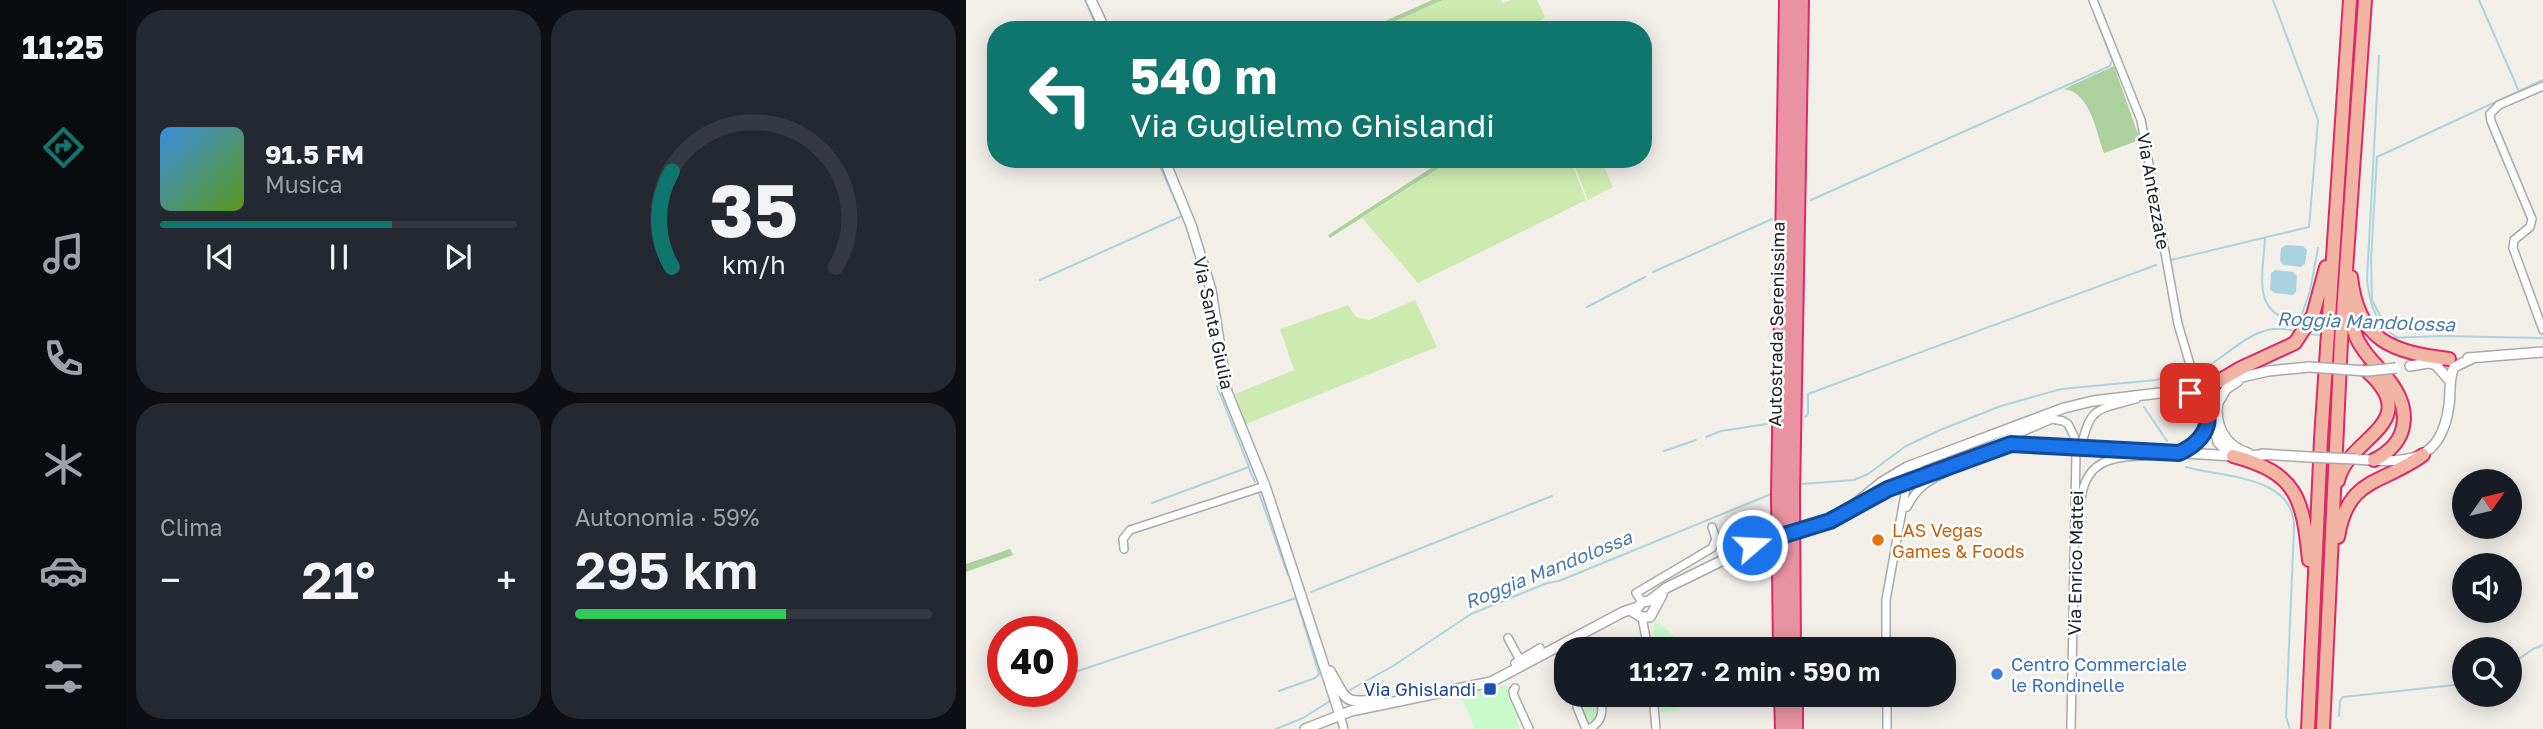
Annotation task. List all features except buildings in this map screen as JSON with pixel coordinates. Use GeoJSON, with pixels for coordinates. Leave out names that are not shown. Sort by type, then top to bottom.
{"type":"FeatureCollection","features":[{"type":"Feature","properties":{"kind":"highway","name":"Autostrada Serenissima"},"geometry":{"type":"LineString","coordinates":[[1787,0],[1779,497],[1787,629],[1791,637]]}},
{"type":"Feature","properties":{"kind":"highway","name":"Autostrada Serenissima"},"geometry":{"type":"LineString","coordinates":[[1787,629],[1801,0]]}},
{"type":"Feature","properties":{"kind":"highway"},"geometry":{"type":"LineString","coordinates":[[2308,729],[2327,335],[2350,0]]}},
{"type":"Feature","properties":{"kind":"highway"},"geometry":{"type":"LineString","coordinates":[[2323,729],[2333,509],[2349,337],[2348,249],[2365,0]]}},
{"type":"Feature","properties":{"kind":"highway"},"geometry":{"type":"LineString","coordinates":[[2214,384],[2260,359],[2290,347],[2304,332],[2313,315],[2333,240]]}},
{"type":"Feature","properties":{"kind":"highway"},"geometry":{"type":"LineString","coordinates":[[2348,249],[2356,303],[2362,319],[2379,337],[2402,351],[2449,359]]}},
{"type":"Feature","properties":{"kind":"highway"},"geometry":{"type":"LineString","coordinates":[[2349,337],[2388,379],[2403,408],[2404,425],[2399,439],[2390,451],[2374,460]]}},
{"type":"Feature","properties":{"kind":"highway"},"geometry":{"type":"LineString","coordinates":[[2333,509],[2340,472],[2345,462],[2379,431],[2386,419],[2385,395],[2377,380],[2367,371]]}},
{"type":"Feature","properties":{"kind":"highway"},"geometry":{"type":"LineString","coordinates":[[2328,604],[2340,523],[2347,507],[2356,493],[2371,481],[2423,455]]}},
{"type":"Feature","properties":{"kind":"highway"},"geometry":{"type":"LineString","coordinates":[[2233,456],[2269,468],[2282,478],[2296,496],[2304,519],[2314,603]]}},
{"type":"Feature","properties":{"kind":"highway"},"geometry":{"type":"LineString","coordinates":[[1784,637],[1787,629]]}},
{"type":"Feature","properties":{"kind":"highway"},"geometry":{"type":"LineString","coordinates":[[1775,707],[1776,729]]}},
{"type":"Feature","properties":{"kind":"highway"},"geometry":{"type":"LineString","coordinates":[[1782,707],[1783,729]]}},
{"type":"Feature","properties":{"kind":"highway"},"geometry":{"type":"LineString","coordinates":[[1795,707],[1795,729]]}},
{"type":"Feature","properties":{"kind":"highway"},"geometry":{"type":"LineString","coordinates":[[1802,707],[1803,729]]}},
{"type":"Feature","properties":{"kind":"street"},"geometry":{"type":"LineString","coordinates":[[1091,0],[1101,21]]}},
{"type":"Feature","properties":{"kind":"street","name":"Via Antezzate"},"geometry":{"type":"LineString","coordinates":[[2093,0],[2141,120],[2178,324],[2196,384]]}},
{"type":"Feature","properties":{"kind":"street"},"geometry":{"type":"LineString","coordinates":[[2543,86],[2499,105],[2490,114],[2532,219],[2530,227],[2514,240],[2513,248],[2543,330]]}},
{"type":"Feature","properties":{"kind":"street","name":"Via Santa Giulia"},"geometry":{"type":"LineString","coordinates":[[1168,168],[1191,225],[1209,281],[1227,393],[1265,486],[1340,715]]}},
{"type":"Feature","properties":{"kind":"street"},"geometry":{"type":"LineString","coordinates":[[2410,366],[2449,359],[2543,352]]}},
{"type":"Feature","properties":{"kind":"street"},"geometry":{"type":"LineString","coordinates":[[1916,473],[2020,443],[2233,456],[2403,461],[2423,455],[2434,445],[2442,433],[2450,402],[2450,381],[2454,368],[2473,358]]}},
{"type":"Feature","properties":{"kind":"street"},"geometry":{"type":"LineString","coordinates":[[1305,729],[1340,715],[1480,685],[1643,609],[1674,585],[1762,541],[1830,521],[1895,474],[1915,463],[2064,408],[2093,401],[2185,390],[2196,384],[2214,384],[2286,368],[2367,371],[2429,363],[2436,365],[2450,381]]}},
{"type":"Feature","properties":{"kind":"street"},"geometry":{"type":"LineString","coordinates":[[2233,456],[2222,448],[2213,418],[2218,401],[2232,383],[2248,375]]}},
{"type":"Feature","properties":{"kind":"street"},"geometry":{"type":"LineString","coordinates":[[2072,691],[2084,485],[2095,469],[2116,457],[2176,453],[2201,439],[2207,424],[2203,406],[2195,396],[2185,390]]}},
{"type":"Feature","properties":{"kind":"street"},"geometry":{"type":"LineString","coordinates":[[2077,480],[2083,435],[2094,413],[2109,405],[2157,393]]}},
{"type":"Feature","properties":{"kind":"street"},"geometry":{"type":"LineString","coordinates":[[2218,401],[2217,419],[2220,429],[2230,443],[2243,451],[2266,455]]}},
{"type":"Feature","properties":{"kind":"street"},"geometry":{"type":"LineString","coordinates":[[1956,463],[2024,430],[2057,419],[2068,424],[2074,436],[2077,480]]}},
{"type":"Feature","properties":{"kind":"street"},"geometry":{"type":"LineString","coordinates":[[1903,514],[1913,495],[1924,484],[1991,451]]}},
{"type":"Feature","properties":{"kind":"street"},"geometry":{"type":"LineString","coordinates":[[1886,637],[1886,600],[1908,483],[1928,460]]}},
{"type":"Feature","properties":{"kind":"street","name":"Via Enrico Mattei"},"geometry":{"type":"LineString","coordinates":[[2071,729],[2077,480]]}},
{"type":"Feature","properties":{"kind":"street"},"geometry":{"type":"LineString","coordinates":[[1850,508],[1888,489],[1908,483]]}},
{"type":"Feature","properties":{"kind":"street"},"geometry":{"type":"LineString","coordinates":[[1124,549],[1123,538],[1130,530],[1265,486]]}},
{"type":"Feature","properties":{"kind":"street"},"geometry":{"type":"LineString","coordinates":[[1888,489],[1900,494],[1903,514]]}},
{"type":"Feature","properties":{"kind":"street"},"geometry":{"type":"LineString","coordinates":[[1647,637],[1643,609],[1636,593],[1712,548],[1716,539],[1712,527]]}},
{"type":"Feature","properties":{"kind":"street"},"geometry":{"type":"LineString","coordinates":[[1508,638],[1517,666]]}},
{"type":"Feature","properties":{"kind":"street"},"geometry":{"type":"LineString","coordinates":[[1530,729],[1510,681],[1517,666],[1540,648]]}},
{"type":"Feature","properties":{"kind":"street"},"geometry":{"type":"LineString","coordinates":[[1323,661],[1343,695],[1350,701],[1359,703],[1380,700],[1393,703]]}},
{"type":"Feature","properties":{"kind":"street"},"geometry":{"type":"LineString","coordinates":[[1577,707],[1587,729],[1599,723],[1602,707]]}},
{"type":"Feature","properties":{"kind":"street"},"geometry":{"type":"LineString","coordinates":[[1654,707],[1656,729]]}},
{"type":"Feature","properties":{"kind":"street"},"geometry":{"type":"LineString","coordinates":[[1887,707],[1887,729]]}},
{"type":"Feature","properties":{"kind":"street"},"geometry":{"type":"LineString","coordinates":[[1340,715],[1344,729]]}},
{"type":"Feature","properties":{"kind":"green space"},"geometry":{"type":"Polygon","coordinates":[[[1432,0],[1443,0],[1395,21],[1385,21],[1432,0]]]}},
{"type":"Feature","properties":{"kind":"green space"},"geometry":{"type":"Polygon","coordinates":[[[1443,0],[1501,0],[1503,3],[1511,0],[1537,0],[1545,17],[1539,21],[1395,21],[1443,0]]]}},
{"type":"Feature","properties":{"kind":"green space"},"geometry":{"type":"Polygon","coordinates":[[[2114,66],[2140,140],[2104,153],[2086,105],[2073,92],[2064,89],[2114,66]]]}},
{"type":"Feature","properties":{"kind":"green space"},"geometry":{"type":"Polygon","coordinates":[[[1431,168],[1439,168],[1330,238],[1328,235],[1431,168]]]}},
{"type":"Feature","properties":{"kind":"green space"},"geometry":{"type":"Polygon","coordinates":[[[1439,168],[1574,168],[1586,200],[1418,283],[1362,218],[1439,168]]]}},
{"type":"Feature","properties":{"kind":"green space"},"geometry":{"type":"Polygon","coordinates":[[[1576,168],[1605,168],[1613,187],[1588,200],[1576,168]]]}},
{"type":"Feature","properties":{"kind":"green space"},"geometry":{"type":"Polygon","coordinates":[[[1415,300],[1437,347],[1246,424],[1235,394],[1294,370],[1280,329],[1348,305],[1356,317],[1369,320],[1415,300]]]}},
{"type":"Feature","properties":{"kind":"green space"},"geometry":{"type":"Polygon","coordinates":[[[1010,549],[1013,555],[966,572],[966,564],[1010,549]]]}},
{"type":"Feature","properties":{"kind":"green space"},"geometry":{"type":"Polygon","coordinates":[[[1656,620],[1675,637],[1654,637],[1653,627],[1656,620]]]}},
{"type":"Feature","properties":{"kind":"green space"},"geometry":{"type":"Polygon","coordinates":[[[1505,684],[1519,715],[1516,720],[1520,729],[1475,729],[1461,695],[1488,690],[1489,693],[1505,684]]]}},
{"type":"Feature","properties":{"kind":"green space"},"geometry":{"type":"Polygon","coordinates":[[[1581,707],[1598,707],[1598,717],[1590,725],[1581,707]]]}},
{"type":"Feature","properties":{"kind":"green space"},"geometry":{"type":"Polygon","coordinates":[[[1661,707],[1681,707],[1679,710],[1661,712],[1661,707]]]}},
{"type":"Feature","properties":{"kind":"water"},"geometry":{"type":"Polygon","coordinates":[[[2286,245],[2303,246],[2307,250],[2305,264],[2301,267],[2283,265],[2280,260],[2281,248],[2286,245]]]}},
{"type":"Feature","properties":{"kind":"water"},"geometry":{"type":"Polygon","coordinates":[[[2275,270],[2293,272],[2297,276],[2296,292],[2293,295],[2274,293],[2270,289],[2271,273],[2275,270]]]}},
{"type":"Feature","properties":{"kind":"waterway"},"geometry":{"type":"LineString","coordinates":[[1085,0],[1094,21]]}},
{"type":"Feature","properties":{"kind":"waterway"},"geometry":{"type":"LineString","coordinates":[[1811,200],[2110,66],[2112,60],[2089,0]]}},
{"type":"Feature","properties":{"kind":"waterway"},"geometry":{"type":"LineString","coordinates":[[2171,260],[2309,227],[2318,120],[2273,0]]}},
{"type":"Feature","properties":{"kind":"waterway"},"geometry":{"type":"LineString","coordinates":[[2479,0],[2518,89]]}},
{"type":"Feature","properties":{"kind":"waterway"},"geometry":{"type":"LineString","coordinates":[[2379,56],[2367,279],[2370,300],[2381,324],[2388,331]]}},
{"type":"Feature","properties":{"kind":"waterway"},"geometry":{"type":"LineString","coordinates":[[2398,338],[2388,331],[2372,300],[2371,260],[2377,157],[2543,80]]}},
{"type":"Feature","properties":{"kind":"waterway"},"geometry":{"type":"LineString","coordinates":[[1040,280],[1182,216],[1161,168]]}},
{"type":"Feature","properties":{"kind":"waterway"},"geometry":{"type":"LineString","coordinates":[[1653,272],[1772,219]]}},
{"type":"Feature","properties":{"kind":"waterway"},"geometry":{"type":"LineString","coordinates":[[2265,238],[2262,280],[2267,304],[2285,319],[2302,322]]}},
{"type":"Feature","properties":{"kind":"waterway"},"geometry":{"type":"LineString","coordinates":[[2296,331],[2310,291],[2318,248]]}},
{"type":"Feature","properties":{"kind":"waterway"},"geometry":{"type":"LineString","coordinates":[[1805,417],[1808,414],[1808,394],[2156,265]]}},
{"type":"Feature","properties":{"kind":"waterway"},"geometry":{"type":"LineString","coordinates":[[1587,307],[1645,277]]}},
{"type":"Feature","properties":{"kind":"waterway","name":"Roggia Mandolossa"},"geometry":{"type":"LineString","coordinates":[[2194,373],[2253,336],[2279,329],[2294,331]]}},
{"type":"Feature","properties":{"kind":"waterway","name":"Roggia Mandolossa"},"geometry":{"type":"LineString","coordinates":[[2306,334],[2322,335]]}},
{"type":"Feature","properties":{"kind":"waterway","name":"Roggia Mandolossa"},"geometry":{"type":"LineString","coordinates":[[2390,338],[2543,338]]}},
{"type":"Feature","properties":{"kind":"waterway","name":"Roggia Mandolossa"},"geometry":{"type":"LineString","coordinates":[[1801,484],[1854,480],[1868,474],[1906,446],[2001,406],[2061,389],[2156,380],[2188,374]]}},
{"type":"Feature","properties":{"kind":"waterway"},"geometry":{"type":"LineString","coordinates":[[1152,503],[1249,467],[1217,386]]}},
{"type":"Feature","properties":{"kind":"waterway"},"geometry":{"type":"LineString","coordinates":[[2144,407],[2167,441]]}},
{"type":"Feature","properties":{"kind":"waterway"},"geometry":{"type":"LineString","coordinates":[[1706,437],[1721,431],[1767,424]]}},
{"type":"Feature","properties":{"kind":"waterway"},"geometry":{"type":"LineString","coordinates":[[1664,451],[1696,440]]}},
{"type":"Feature","properties":{"kind":"waterway"},"geometry":{"type":"LineString","coordinates":[[2186,467],[2255,482],[2283,498],[2291,511],[2294,529],[2286,717],[2290,729]]}},
{"type":"Feature","properties":{"kind":"waterway"},"geometry":{"type":"LineString","coordinates":[[1249,468],[1255,482]]}},
{"type":"Feature","properties":{"kind":"waterway"},"geometry":{"type":"LineString","coordinates":[[1259,493],[1288,575]]}},
{"type":"Feature","properties":{"kind":"waterway","name":"Roggia Mandolossa"},"geometry":{"type":"LineString","coordinates":[[1348,691],[1393,666],[1471,614],[1771,494]]}},
{"type":"Feature","properties":{"kind":"waterway"},"geometry":{"type":"LineString","coordinates":[[1311,592],[1552,496]]}},
{"type":"Feature","properties":{"kind":"waterway"},"geometry":{"type":"LineString","coordinates":[[1078,671],[1296,598]]}},
{"type":"Feature","properties":{"kind":"waterway"},"geometry":{"type":"LineString","coordinates":[[1279,691],[1315,678],[1319,674],[1296,598]]}},
{"type":"Feature","properties":{"kind":"waterway"},"geometry":{"type":"LineString","coordinates":[[2522,657],[2543,645]]}},
{"type":"Feature","properties":{"kind":"waterway"},"geometry":{"type":"LineString","coordinates":[[2339,716],[2340,701],[2343,697],[2452,685]]}},
{"type":"Feature","properties":{"kind":"waterway","name":"Roggia Mandolossa"},"geometry":{"type":"LineString","coordinates":[[1276,729],[1303,718],[1330,701]]}},
{"type":"Feature","properties":{"kind":"place","name":"LAS Vegas Games & Foods"},"geometry":{"type":"Point","coordinates":[1878,540]}},
{"type":"Feature","properties":{"kind":"place","name":"Centro Commerciale le Rondinelle"},"geometry":{"type":"Point","coordinates":[1997,674]}},
{"type":"Feature","properties":{"kind":"place","name":"Via Ghislandi"},"geometry":{"type":"Point","coordinates":[1490,689]}},
{"type":"Feature","properties":{"kind":"route"},"geometry":{"type":"LineString","coordinates":[[1752,545],[1830,521],[1888,489],[2011,444],[2179,453],[2197,443],[2205,434],[2208,419],[2203,406],[2190,393]]}}]}
